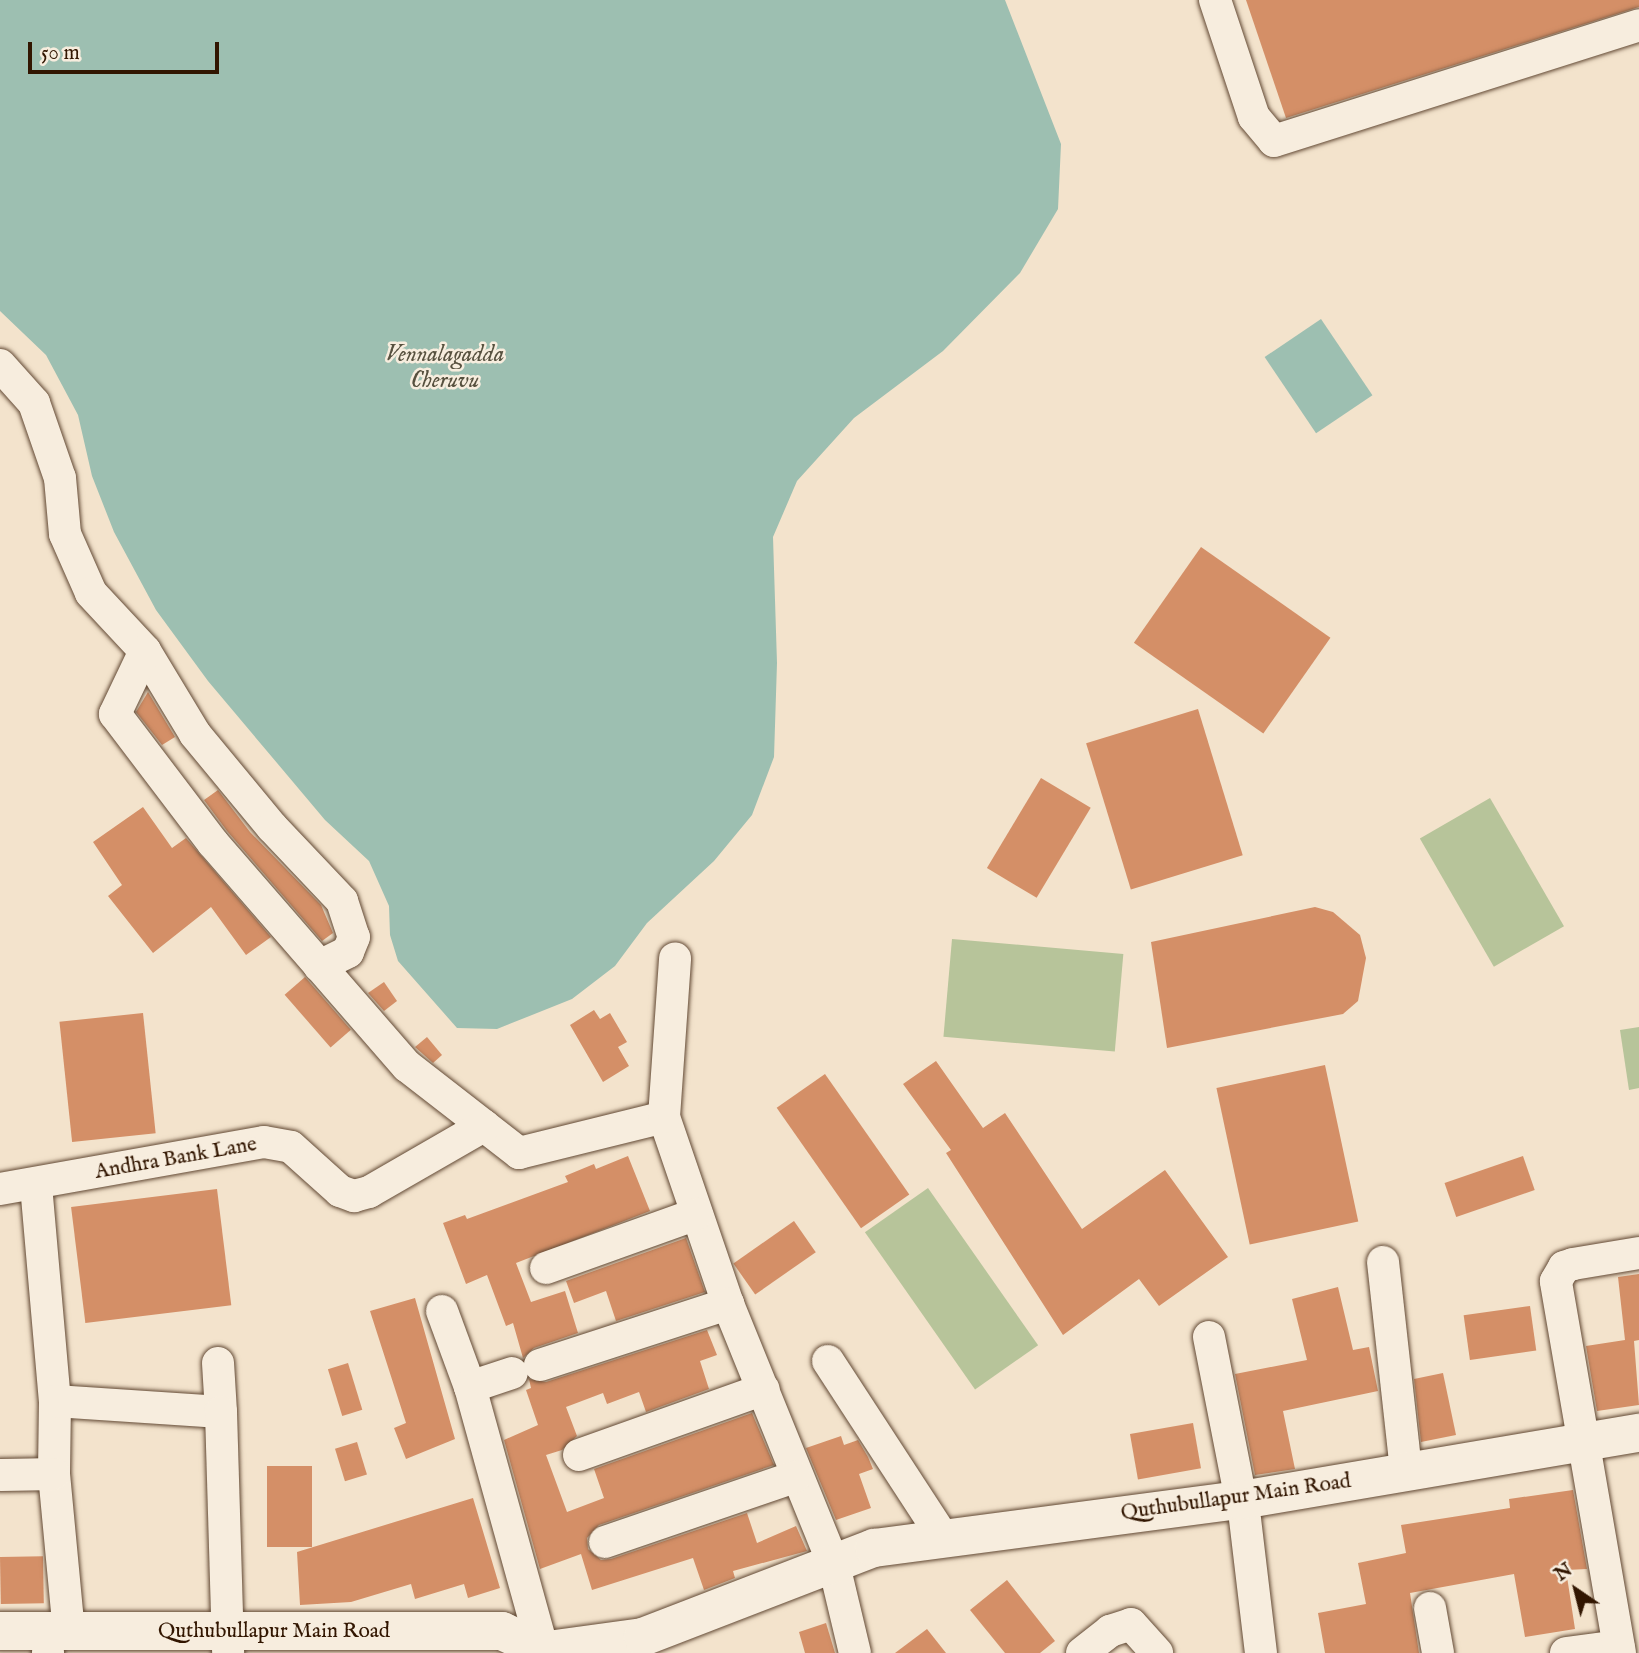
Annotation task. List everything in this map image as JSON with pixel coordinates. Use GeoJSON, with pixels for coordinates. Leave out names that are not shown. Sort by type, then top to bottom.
{"type":"FeatureCollection","features":[{"type":"Feature","properties":{"kind":"main road","name":"Quthubullapur Main Road"},"geometry":{"type":"LineString","coordinates":[[834,1565],[873,1573],[1588,1452],[1639,1433]]}},
{"type":"Feature","properties":{"kind":"main road","name":"Quthubullapur Main Road"},"geometry":{"type":"LineString","coordinates":[[0,1652],[502,1631],[535,1651],[655,1645],[874,1548],[1243,1510],[1406,1472],[1588,1452],[1639,1460]]}},
{"type":"Feature","properties":{"kind":"main road","name":"Quthubullapur Main Road"},"geometry":{"type":"LineString","coordinates":[[0,1631],[56,1648]]}},
{"type":"Feature","properties":{"kind":"street"},"geometry":{"type":"LineString","coordinates":[[1214,0],[1254,117],[1273,141],[1639,25]]}},
{"type":"Feature","properties":{"kind":"street"},"geometry":{"type":"LineString","coordinates":[[0,365],[34,403],[60,478],[65,534],[91,593],[145,651],[195,734],[272,827],[342,901],[354,937],[348,952],[319,966]]}},
{"type":"Feature","properties":{"kind":"street"},"geometry":{"type":"LineString","coordinates":[[145,651],[115,714],[213,843],[407,1066],[519,1153],[664,1117]]}},
{"type":"Feature","properties":{"kind":"street"},"geometry":{"type":"LineString","coordinates":[[675,958],[664,1117],[728,1304],[764,1389],[795,1477],[834,1565],[855,1653]]}},
{"type":"Feature","properties":{"kind":"street","name":"Andhra Bank Lane"},"geometry":{"type":"LineString","coordinates":[[0,1189],[36,1185],[264,1142],[291,1147],[340,1191],[354,1196],[369,1192],[484,1126]]}},
{"type":"Feature","properties":{"kind":"street"},"geometry":{"type":"LineString","coordinates":[[36,1185],[55,1401],[56,1648]]}},
{"type":"Feature","properties":{"kind":"street"},"geometry":{"type":"LineString","coordinates":[[546,1268],[697,1213]]}},
{"type":"Feature","properties":{"kind":"street"},"geometry":{"type":"LineString","coordinates":[[1566,1653],[1619,1650],[1588,1452],[1556,1281],[1564,1267],[1639,1253]]}},
{"type":"Feature","properties":{"kind":"street"},"geometry":{"type":"LineString","coordinates":[[1383,1262],[1406,1472]]}},
{"type":"Feature","properties":{"kind":"street"},"geometry":{"type":"LineString","coordinates":[[470,1387],[728,1304]]}},
{"type":"Feature","properties":{"kind":"street"},"geometry":{"type":"LineString","coordinates":[[442,1311],[470,1387],[535,1651]]}},
{"type":"Feature","properties":{"kind":"street"},"geometry":{"type":"LineString","coordinates":[[1209,1337],[1243,1510],[1262,1653]]}},
{"type":"Feature","properties":{"kind":"street"},"geometry":{"type":"LineString","coordinates":[[828,1360],[944,1539]]}},
{"type":"Feature","properties":{"kind":"street"},"geometry":{"type":"LineString","coordinates":[[218,1363],[228,1643]]}},
{"type":"Feature","properties":{"kind":"street"},"geometry":{"type":"LineString","coordinates":[[579,1455],[764,1389]]}},
{"type":"Feature","properties":{"kind":"street"},"geometry":{"type":"LineString","coordinates":[[55,1401],[221,1412]]}},
{"type":"Feature","properties":{"kind":"street"},"geometry":{"type":"LineString","coordinates":[[0,1475],[54,1474]]}},
{"type":"Feature","properties":{"kind":"street"},"geometry":{"type":"LineString","coordinates":[[605,1542],[795,1477]]}},
{"type":"Feature","properties":{"kind":"street"},"geometry":{"type":"LineString","coordinates":[[1430,1608],[1438,1653]]}},
{"type":"Feature","properties":{"kind":"street"},"geometry":{"type":"LineString","coordinates":[[1082,1653],[1110,1631],[1131,1624],[1157,1653]]}},
{"type":"Feature","properties":{"kind":"shaded area"},"geometry":{"type":"Polygon","coordinates":[[[1490,798],[1564,926],[1494,967],[1420,839],[1490,798]]]}},
{"type":"Feature","properties":{"kind":"shaded area"},"geometry":{"type":"Polygon","coordinates":[[[952,939],[1123,954],[1115,1052],[943,1037],[952,939]]]}},
{"type":"Feature","properties":{"kind":"shaded area"},"geometry":{"type":"Polygon","coordinates":[[[1639,1027],[1639,1088],[1629,1090],[1620,1030],[1639,1027]]]}},
{"type":"Feature","properties":{"kind":"shaded area"},"geometry":{"type":"Polygon","coordinates":[[[928,1188],[1038,1345],[975,1389],[865,1232],[928,1188]]]}},
{"type":"Feature","properties":{"kind":"water","name":"Vennalagadda Cheruvu"},"geometry":{"type":"Polygon","coordinates":[[[0,0],[1005,0],[1061,144],[1058,209],[1020,273],[943,351],[854,418],[797,481],[773,537],[777,663],[774,757],[752,815],[714,861],[647,923],[615,966],[572,999],[497,1029],[457,1028],[398,961],[390,935],[389,906],[369,861],[325,820],[208,681],[156,610],[114,532],[92,476],[78,415],[46,355],[0,311],[0,0]]]}},
{"type":"Feature","properties":{"kind":"water"},"geometry":{"type":"Polygon","coordinates":[[[1321,319],[1372,395],[1316,433],[1265,357],[1321,319]]]}},
{"type":"Feature","properties":{"kind":"building"},"geometry":{"type":"Polygon","coordinates":[[[1246,0],[1639,0],[1639,7],[1286,118],[1246,0]]]}},
{"type":"Feature","properties":{"kind":"building"},"geometry":{"type":"Polygon","coordinates":[[[1201,547],[1330,638],[1263,733],[1134,643],[1201,547]]]}},
{"type":"Feature","properties":{"kind":"building"},"geometry":{"type":"Polygon","coordinates":[[[148,692],[175,737],[162,745],[136,712],[148,692]]]}},
{"type":"Feature","properties":{"kind":"building"},"geometry":{"type":"Polygon","coordinates":[[[1198,709],[1243,855],[1131,890],[1086,743],[1198,709]]]}},
{"type":"Feature","properties":{"kind":"building"},"geometry":{"type":"Polygon","coordinates":[[[1041,778],[1091,808],[1037,898],[987,868],[1041,778]]]}},
{"type":"Feature","properties":{"kind":"building"},"geometry":{"type":"Polygon","coordinates":[[[218,790],[250,832],[321,905],[333,933],[322,941],[227,831],[204,800],[218,790]]]}},
{"type":"Feature","properties":{"kind":"building"},"geometry":{"type":"Polygon","coordinates":[[[143,807],[172,848],[186,838],[271,937],[246,955],[211,907],[153,953],[108,896],[122,885],[93,842],[143,807]]]}},
{"type":"Feature","properties":{"kind":"building"},"geometry":{"type":"Polygon","coordinates":[[[1315,907],[1333,912],[1360,935],[1366,958],[1358,1001],[1343,1014],[1167,1048],[1151,942],[1315,907]]]}},
{"type":"Feature","properties":{"kind":"building"},"geometry":{"type":"Polygon","coordinates":[[[305,977],[351,1030],[331,1048],[285,995],[305,977]]]}},
{"type":"Feature","properties":{"kind":"building"},"geometry":{"type":"Polygon","coordinates":[[[384,982],[397,1001],[384,1011],[368,993],[384,982]]]}},
{"type":"Feature","properties":{"kind":"building"},"geometry":{"type":"Polygon","coordinates":[[[594,1010],[600,1019],[610,1013],[627,1042],[618,1047],[629,1066],[603,1082],[570,1025],[594,1010]]]}},
{"type":"Feature","properties":{"kind":"building"},"geometry":{"type":"Polygon","coordinates":[[[143,1013],[156,1133],[72,1142],[59,1022],[143,1013]]]}},
{"type":"Feature","properties":{"kind":"building"},"geometry":{"type":"Polygon","coordinates":[[[427,1037],[442,1055],[433,1063],[415,1047],[427,1037]]]}},
{"type":"Feature","properties":{"kind":"building"},"geometry":{"type":"Polygon","coordinates":[[[936,1061],[983,1128],[1005,1113],[1082,1229],[1165,1170],[1228,1257],[1159,1306],[1139,1279],[1063,1335],[946,1153],[951,1150],[903,1084],[936,1061]]]}},
{"type":"Feature","properties":{"kind":"building"},"geometry":{"type":"Polygon","coordinates":[[[1325,1065],[1358,1222],[1250,1245],[1216,1088],[1325,1065]]]}},
{"type":"Feature","properties":{"kind":"building"},"geometry":{"type":"Polygon","coordinates":[[[825,1074],[909,1194],[861,1228],[777,1108],[825,1074]]]}},
{"type":"Feature","properties":{"kind":"building"},"geometry":{"type":"Polygon","coordinates":[[[628,1156],[650,1211],[516,1263],[531,1302],[565,1291],[578,1333],[534,1348],[523,1358],[513,1323],[506,1326],[487,1275],[466,1284],[443,1223],[465,1215],[467,1219],[568,1182],[565,1176],[594,1164],[596,1169],[628,1156]]]}},
{"type":"Feature","properties":{"kind":"building"},"geometry":{"type":"Polygon","coordinates":[[[1523,1156],[1535,1190],[1456,1217],[1445,1183],[1523,1156]]]}},
{"type":"Feature","properties":{"kind":"building"},"geometry":{"type":"Polygon","coordinates":[[[217,1189],[231,1305],[85,1323],[71,1207],[217,1189]]]}},
{"type":"Feature","properties":{"kind":"building"},"geometry":{"type":"Polygon","coordinates":[[[794,1221],[816,1252],[755,1295],[733,1263],[794,1221]]]}},
{"type":"Feature","properties":{"kind":"building"},"geometry":{"type":"Polygon","coordinates":[[[686,1238],[705,1292],[616,1321],[606,1291],[574,1303],[566,1281],[686,1238]]]}},
{"type":"Feature","properties":{"kind":"building"},"geometry":{"type":"Polygon","coordinates":[[[1639,1274],[1639,1340],[1634,1341],[1639,1405],[1597,1411],[1586,1346],[1625,1340],[1618,1277],[1639,1274]]]}},
{"type":"Feature","properties":{"kind":"building"},"geometry":{"type":"Polygon","coordinates":[[[1338,1287],[1353,1350],[1369,1347],[1378,1391],[1283,1411],[1295,1469],[1255,1475],[1235,1374],[1307,1360],[1292,1299],[1338,1287]]]}},
{"type":"Feature","properties":{"kind":"building"},"geometry":{"type":"Polygon","coordinates":[[[415,1298],[455,1439],[406,1459],[394,1428],[406,1423],[370,1311],[415,1298]]]}},
{"type":"Feature","properties":{"kind":"building"},"geometry":{"type":"Polygon","coordinates":[[[1530,1306],[1536,1351],[1470,1360],[1464,1315],[1530,1306]]]}},
{"type":"Feature","properties":{"kind":"building"},"geometry":{"type":"Polygon","coordinates":[[[707,1330],[717,1355],[700,1361],[709,1389],[646,1412],[639,1392],[607,1404],[603,1393],[566,1407],[577,1436],[562,1450],[546,1455],[567,1512],[604,1498],[594,1469],[752,1413],[774,1465],[599,1525],[587,1538],[588,1549],[601,1560],[611,1559],[747,1513],[757,1543],[796,1526],[807,1551],[733,1571],[735,1578],[704,1590],[693,1558],[592,1590],[581,1554],[540,1569],[504,1440],[538,1425],[526,1390],[531,1388],[529,1379],[546,1382],[707,1330]]]}},
{"type":"Feature","properties":{"kind":"building"},"geometry":{"type":"Polygon","coordinates":[[[348,1363],[362,1410],[342,1416],[328,1369],[348,1363]]]}},
{"type":"Feature","properties":{"kind":"building"},"geometry":{"type":"Polygon","coordinates":[[[1443,1373],[1456,1435],[1421,1442],[1414,1379],[1443,1373]]]}},
{"type":"Feature","properties":{"kind":"building"},"geometry":{"type":"Polygon","coordinates":[[[1193,1423],[1201,1468],[1138,1479],[1130,1434],[1193,1423]]]}},
{"type":"Feature","properties":{"kind":"building"},"geometry":{"type":"Polygon","coordinates":[[[841,1436],[844,1445],[858,1440],[873,1469],[859,1474],[871,1508],[836,1520],[806,1448],[841,1436]]]}},
{"type":"Feature","properties":{"kind":"building"},"geometry":{"type":"Polygon","coordinates":[[[357,1442],[367,1475],[345,1481],[335,1449],[357,1442]]]}},
{"type":"Feature","properties":{"kind":"building"},"geometry":{"type":"Polygon","coordinates":[[[267,1466],[312,1466],[312,1547],[267,1547],[267,1466]]]}},
{"type":"Feature","properties":{"kind":"building"},"geometry":{"type":"Polygon","coordinates":[[[1573,1490],[1587,1569],[1566,1570],[1575,1629],[1525,1637],[1514,1574],[1410,1593],[1419,1653],[1325,1653],[1318,1613],[1366,1604],[1358,1563],[1406,1553],[1401,1525],[1510,1508],[1509,1499],[1573,1490]]]}},
{"type":"Feature","properties":{"kind":"building"},"geometry":{"type":"Polygon","coordinates":[[[473,1498],[500,1588],[468,1598],[464,1584],[415,1599],[411,1584],[351,1602],[300,1605],[297,1552],[473,1498]]]}},
{"type":"Feature","properties":{"kind":"building"},"geometry":{"type":"Polygon","coordinates":[[[43,1556],[44,1603],[1,1604],[0,1557],[43,1556]]]}},
{"type":"Feature","properties":{"kind":"building"},"geometry":{"type":"Polygon","coordinates":[[[1007,1580],[1055,1641],[1040,1653],[1005,1653],[970,1610],[1007,1580]]]}},
{"type":"Feature","properties":{"kind":"building"},"geometry":{"type":"Polygon","coordinates":[[[826,1623],[835,1653],[805,1653],[799,1632],[826,1623]]]}},
{"type":"Feature","properties":{"kind":"building"},"geometry":{"type":"Polygon","coordinates":[[[927,1629],[946,1653],[895,1653],[927,1629]]]}}]}
